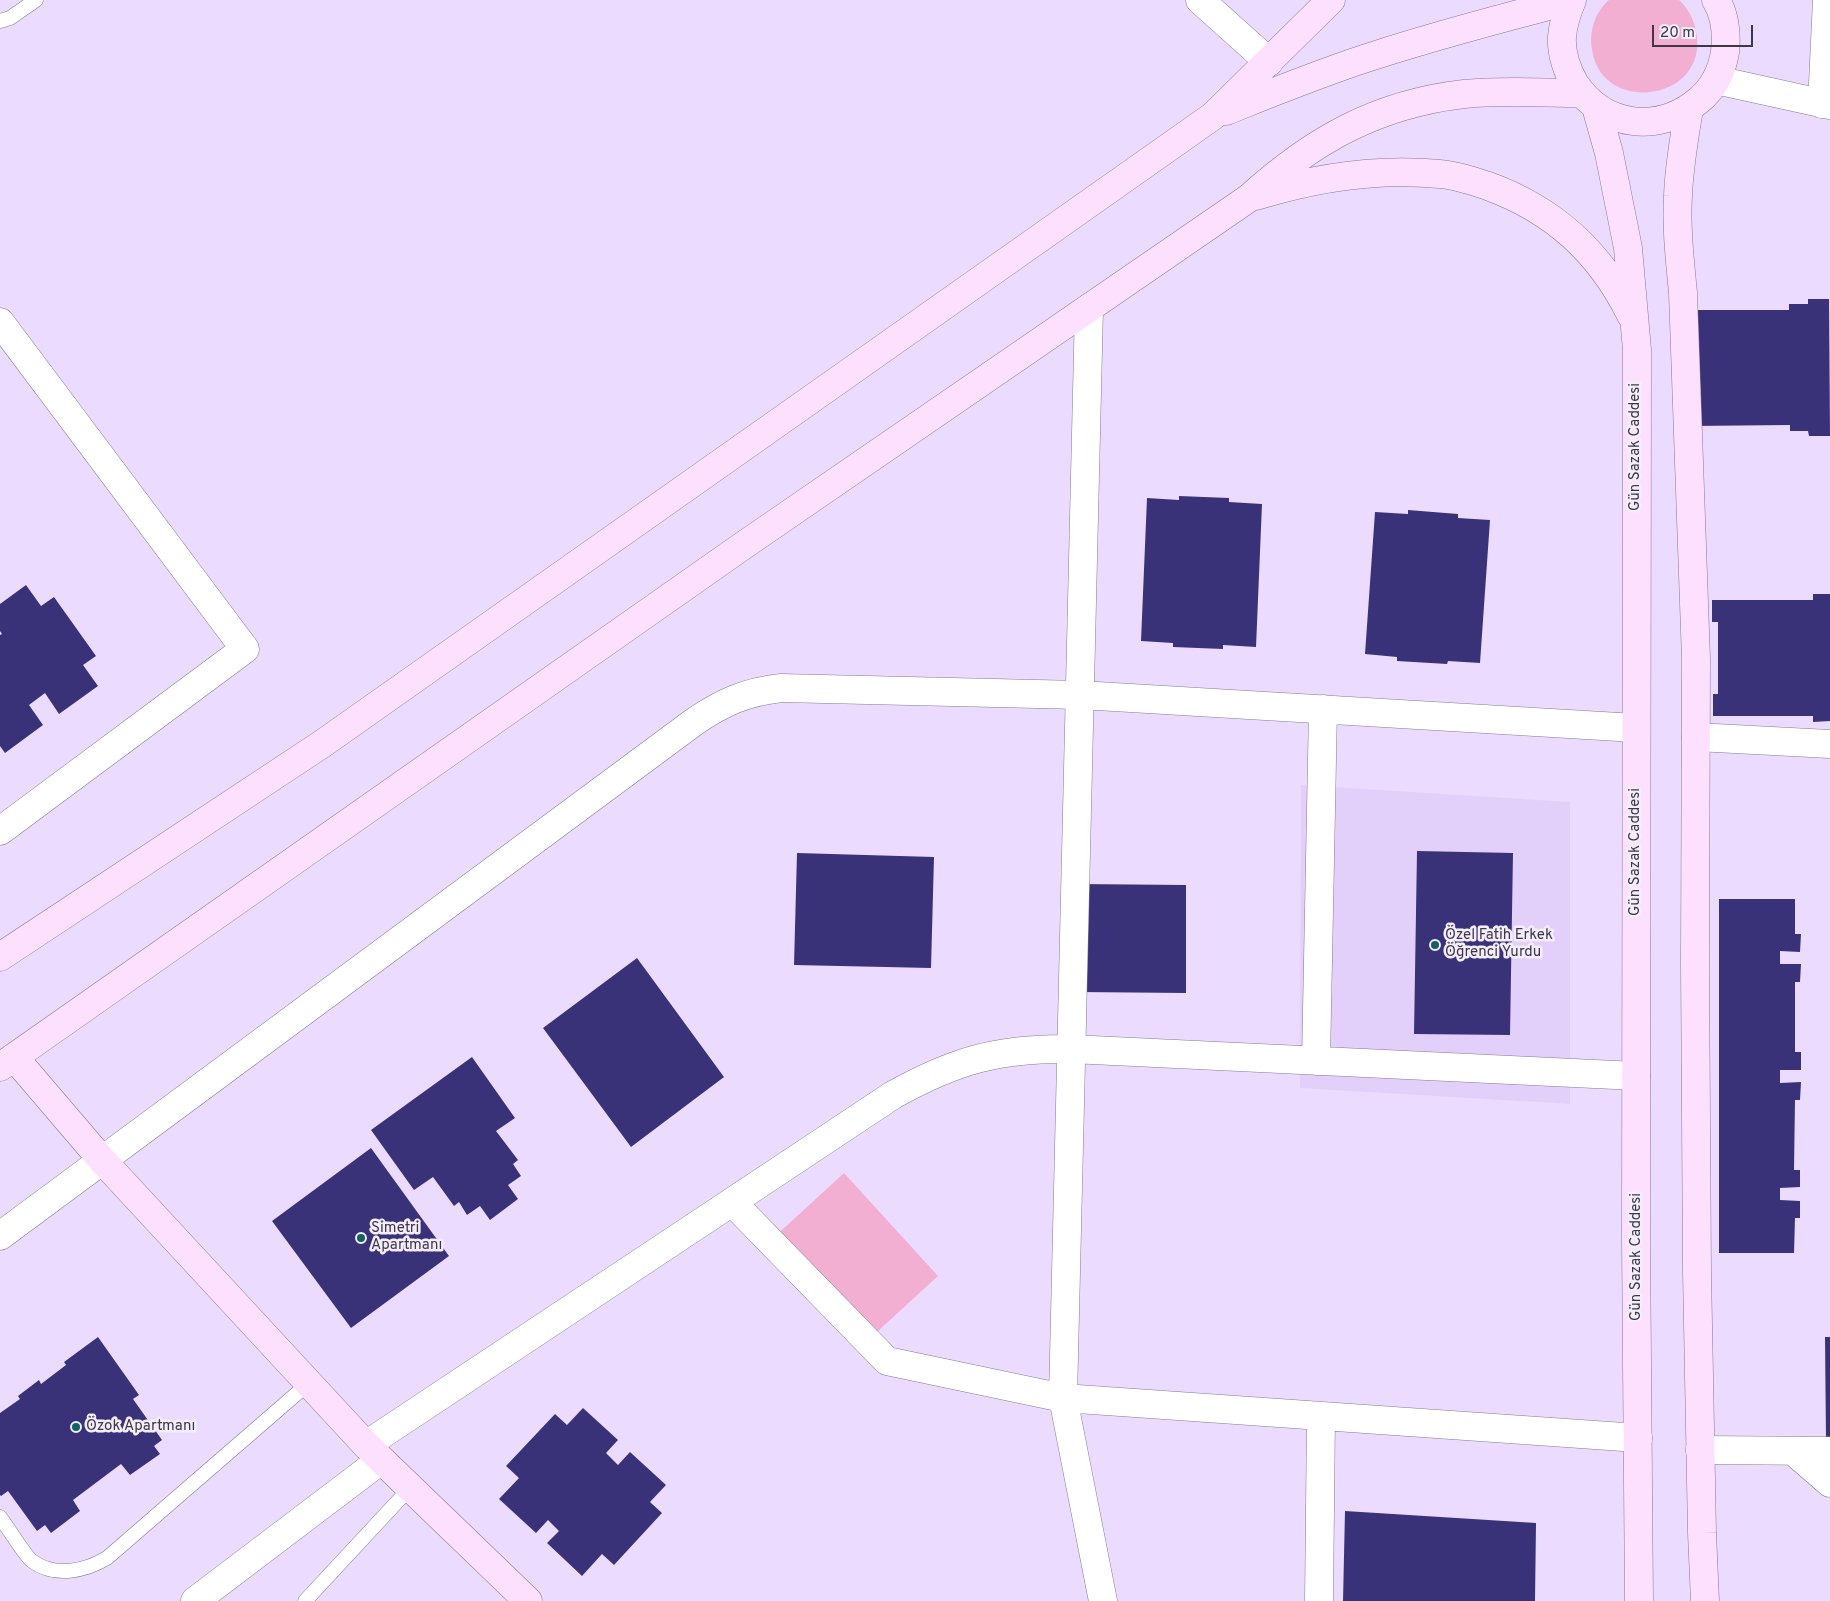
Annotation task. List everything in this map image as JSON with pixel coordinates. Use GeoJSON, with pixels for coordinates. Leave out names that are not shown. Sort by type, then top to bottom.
{"type":"FeatureCollection","features":[{"type":"Feature","properties":{"kind":"street"},"geometry":{"type":"LineString","coordinates":[[1200,0],[1269,62]]}},
{"type":"Feature","properties":{"kind":"street"},"geometry":{"type":"LineString","coordinates":[[1,953],[322,744],[1213,116],[1331,0]]}},
{"type":"Feature","properties":{"kind":"street"},"geometry":{"type":"LineString","coordinates":[[1213,116],[1375,55],[1473,25],[1572,0]]}},
{"type":"Feature","properties":{"kind":"street"},"geometry":{"type":"LineString","coordinates":[[1572,0],[1565,18],[1562,38],[1564,58],[1570,76],[1589,100],[1613,116],[1632,121],[1652,122],[1671,118],[1689,108],[1704,96],[1716,80],[1723,61],[1726,42],[1724,22],[1716,0]]}},
{"type":"Feature","properties":{"kind":"street"},"geometry":{"type":"LineString","coordinates":[[1716,80],[1826,104],[1828,0]]}},
{"type":"Feature","properties":{"kind":"street"},"geometry":{"type":"LineString","coordinates":[[528,1601],[374,1453],[102,1160],[7,1062],[728,556],[1249,198],[1276,173],[1306,151],[1346,128],[1371,117],[1401,106],[1433,99],[1497,92],[1589,100]]}},
{"type":"Feature","properties":{"kind":"street","name":"Gün Sazak Caddesi"},"geometry":{"type":"LineString","coordinates":[[1589,100],[1609,153],[1620,200],[1628,248],[1637,350],[1636,1076],[1639,1601]]}},
{"type":"Feature","properties":{"kind":"street"},"geometry":{"type":"LineString","coordinates":[[1689,108],[1678,198],[1678,245],[1683,293],[1696,659],[1695,965],[1700,1450],[1705,1601]]}},
{"type":"Feature","properties":{"kind":"street"},"geometry":{"type":"LineString","coordinates":[[1249,198],[1290,186],[1328,178],[1367,174],[1441,174],[1474,181],[1525,201],[1544,212],[1568,232],[1590,253],[1607,275],[1635,323]]}},
{"type":"Feature","properties":{"kind":"street"},"geometry":{"type":"LineString","coordinates":[[1089,308],[1063,1398],[1103,1601]]}},
{"type":"Feature","properties":{"kind":"street"},"geometry":{"type":"LineString","coordinates":[[0,322],[245,650],[0,831]]}},
{"type":"Feature","properties":{"kind":"street"},"geometry":{"type":"LineString","coordinates":[[0,1236],[715,707],[739,696],[760,690],[781,688],[1080,695],[1636,728]]}},
{"type":"Feature","properties":{"kind":"street"},"geometry":{"type":"LineString","coordinates":[[1316,1061],[1323,709]]}},
{"type":"Feature","properties":{"kind":"street"},"geometry":{"type":"LineString","coordinates":[[1696,737],[1830,744]]}},
{"type":"Feature","properties":{"kind":"street"},"geometry":{"type":"LineString","coordinates":[[195,1601],[374,1453],[732,1202],[892,1095],[949,1067],[1009,1051],[1071,1049],[1636,1076]]}},
{"type":"Feature","properties":{"kind":"street"},"geometry":{"type":"LineString","coordinates":[[732,1202],[887,1361],[1063,1398],[1638,1438]]}},
{"type":"Feature","properties":{"kind":"street"},"geometry":{"type":"LineString","coordinates":[[1319,1601],[1321,1416]]}},
{"type":"Feature","properties":{"kind":"street"},"geometry":{"type":"LineString","coordinates":[[1700,1450],[1830,1451]]}},
{"type":"Feature","properties":{"kind":"street"},"geometry":{"type":"LineString","coordinates":[[1793,1451],[1830,1483]]}},
{"type":"Feature","properties":{"kind":"lane"},"geometry":{"type":"LineString","coordinates":[[0,22],[10,18],[36,0]]}},
{"type":"Feature","properties":{"kind":"lane"},"geometry":{"type":"LineString","coordinates":[[0,1517],[32,1561],[49,1569],[66,1572],[94,1566],[107,1558],[309,1382]]}},
{"type":"Feature","properties":{"kind":"lane"},"geometry":{"type":"LineString","coordinates":[[304,1601],[410,1488]]}},
{"type":"Feature","properties":{"kind":"shaded area"},"geometry":{"type":"Polygon","coordinates":[[[1609,0],[1679,0],[1683,4],[1695,26],[1697,37],[1695,59],[1685,76],[1669,87],[1650,92],[1631,91],[1613,84],[1599,70],[1592,49],[1591,35],[1594,22],[1600,10],[1609,0]]]}},
{"type":"Feature","properties":{"kind":"shaded area","name":"Özel Fatih Erkek Öğrenci Yurdu"},"geometry":{"type":"Polygon","coordinates":[[[1301,785],[1570,802],[1570,1104],[1300,1088],[1301,785]]]}},
{"type":"Feature","properties":{"kind":"shaded area"},"geometry":{"type":"Polygon","coordinates":[[[844,1173],[938,1276],[865,1343],[771,1240],[844,1173]]]}},
{"type":"Feature","properties":{"kind":"building"},"geometry":{"type":"Polygon","coordinates":[[[1808,299],[1829,299],[1830,436],[1809,436],[1808,431],[1790,431],[1790,425],[1690,426],[1689,310],[1789,310],[1789,304],[1808,304],[1808,299]]]}},
{"type":"Feature","properties":{"kind":"building"},"geometry":{"type":"Polygon","coordinates":[[[1179,496],[1229,498],[1229,502],[1262,504],[1256,647],[1223,645],[1223,649],[1173,647],[1173,643],[1141,641],[1147,498],[1179,500],[1179,496]]]}},
{"type":"Feature","properties":{"kind":"building"},"geometry":{"type":"Polygon","coordinates":[[[1408,510],[1458,514],[1458,518],[1490,520],[1480,663],[1448,661],[1447,664],[1397,661],[1397,657],[1365,654],[1375,512],[1408,514],[1408,510]]]}},
{"type":"Feature","properties":{"kind":"building"},"geometry":{"type":"Polygon","coordinates":[[[26,585],[41,606],[54,597],[96,656],[83,665],[98,686],[59,714],[45,693],[29,705],[43,725],[5,753],[0,746],[0,635],[2,634],[0,631],[0,604],[26,585]]]}},
{"type":"Feature","properties":{"kind":"building"},"geometry":{"type":"Polygon","coordinates":[[[1813,594],[1830,594],[1830,721],[1813,722],[1813,716],[1713,716],[1713,694],[1718,694],[1718,622],[1712,622],[1712,600],[1813,600],[1813,594]]]}},
{"type":"Feature","properties":{"kind":"building"},"geometry":{"type":"Polygon","coordinates":[[[1417,851],[1513,853],[1510,1035],[1414,1034],[1417,851]]]}},
{"type":"Feature","properties":{"kind":"building"},"geometry":{"type":"Polygon","coordinates":[[[797,853],[934,857],[931,968],[794,965],[797,853]]]}},
{"type":"Feature","properties":{"kind":"building"},"geometry":{"type":"Polygon","coordinates":[[[1077,884],[1186,885],[1186,993],[1077,992],[1077,884]]]}},
{"type":"Feature","properties":{"kind":"building"},"geometry":{"type":"Polygon","coordinates":[[[1719,899],[1795,899],[1795,934],[1801,934],[1800,952],[1780,951],[1780,964],[1801,964],[1800,982],[1795,982],[1795,1052],[1801,1052],[1801,1070],[1780,1070],[1780,1083],[1801,1082],[1800,1100],[1795,1100],[1794,1170],[1800,1170],[1800,1187],[1780,1188],[1780,1200],[1800,1201],[1800,1218],[1795,1218],[1794,1253],[1719,1253],[1719,899]]]}},
{"type":"Feature","properties":{"kind":"building"},"geometry":{"type":"Polygon","coordinates":[[[637,958],[724,1077],[631,1147],[543,1028],[637,958]]]}},
{"type":"Feature","properties":{"kind":"building"},"geometry":{"type":"Polygon","coordinates":[[[472,1057],[515,1118],[496,1131],[518,1160],[513,1164],[521,1176],[508,1185],[518,1199],[490,1220],[480,1206],[467,1215],[459,1202],[454,1206],[433,1177],[414,1190],[371,1130],[472,1057]]]}},
{"type":"Feature","properties":{"kind":"building","name":"Simetri Apartmanı"},"geometry":{"type":"Polygon","coordinates":[[[371,1148],[449,1256],[351,1328],[272,1221],[371,1148]]]}},
{"type":"Feature","properties":{"kind":"building","name":"Özok Apartmanı"},"geometry":{"type":"Polygon","coordinates":[[[98,1337],[139,1395],[133,1399],[162,1440],[154,1446],[160,1454],[130,1475],[121,1464],[73,1500],[80,1511],[51,1533],[45,1525],[37,1531],[8,1491],[0,1495],[0,1413],[20,1399],[18,1396],[39,1380],[41,1384],[66,1365],[64,1362],[98,1337]]]}},
{"type":"Feature","properties":{"kind":"building"},"geometry":{"type":"Polygon","coordinates":[[[1825,1337],[1830,1337],[1830,1440],[1826,1440],[1825,1337]]]}},
{"type":"Feature","properties":{"kind":"building"},"geometry":{"type":"Polygon","coordinates":[[[583,1408],[618,1440],[606,1453],[618,1465],[630,1452],[666,1485],[650,1502],[662,1513],[614,1565],[602,1554],[582,1576],[547,1543],[559,1531],[548,1520],[536,1533],[499,1499],[519,1478],[506,1466],[555,1414],[567,1425],[583,1408]]]}},
{"type":"Feature","properties":{"kind":"building"},"geometry":{"type":"Polygon","coordinates":[[[1345,1511],[1536,1523],[1535,1601],[1343,1601],[1345,1511]]]}},
{"type":"Feature","properties":{"kind":"place","name":"Özel Fatih Erkek Öğrenci Yurdu"},"geometry":{"type":"Point","coordinates":[1435,945]}},
{"type":"Feature","properties":{"kind":"place","name":"Simetri Apartmanı"},"geometry":{"type":"Point","coordinates":[361,1238]}},
{"type":"Feature","properties":{"kind":"place","name":"Özok Apartmanı"},"geometry":{"type":"Point","coordinates":[76,1427]}}]}
